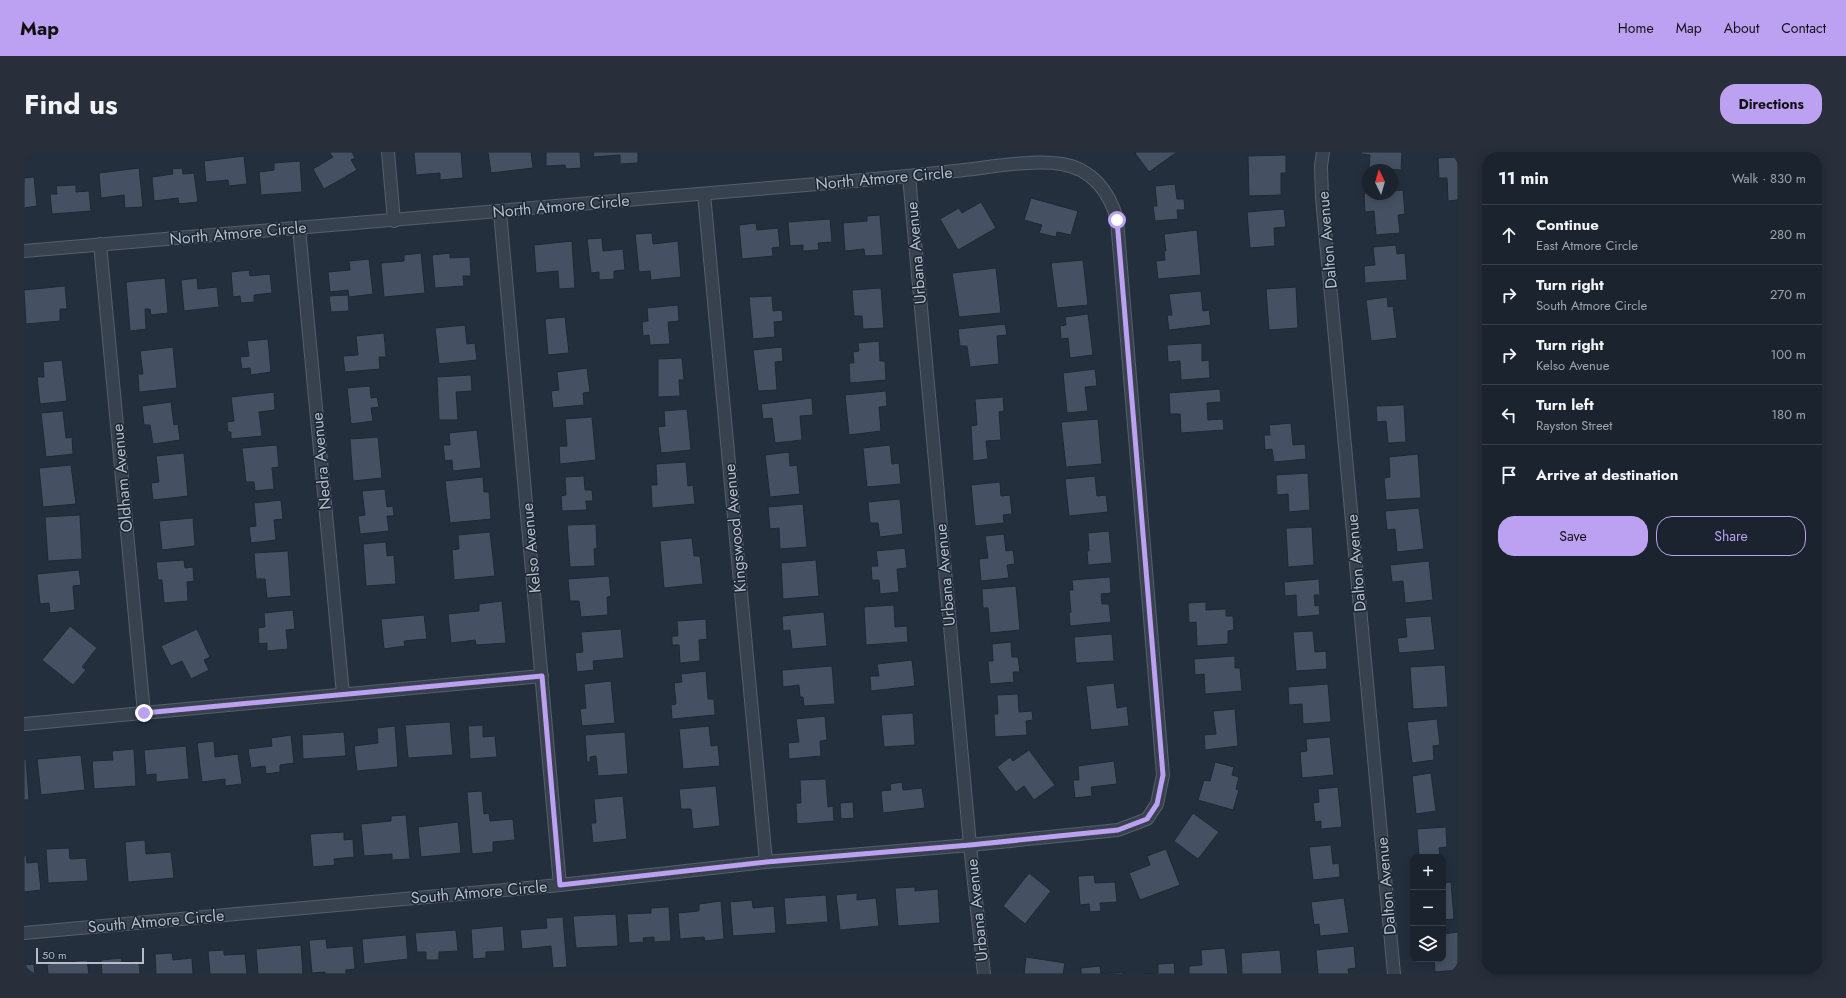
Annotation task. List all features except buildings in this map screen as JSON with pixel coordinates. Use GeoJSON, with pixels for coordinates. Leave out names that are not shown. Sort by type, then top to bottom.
{"type":"FeatureCollection","features":[{"type":"Feature","properties":{"kind":"street"},"geometry":{"type":"LineString","coordinates":[[388,152],[394,221]]}},
{"type":"Feature","properties":{"kind":"street","name":"Dalton Avenue"},"geometry":{"type":"LineString","coordinates":[[1323,152],[1321,166],[1322,198],[1394,974]]}},
{"type":"Feature","properties":{"kind":"street","name":"North Atmore Circle"},"geometry":{"type":"LineString","coordinates":[[24,251],[500,212],[1051,163],[1074,167],[1094,179],[1104,189],[1112,203],[1117,220],[1119,236],[1163,775],[1157,804],[1147,819]]}},
{"type":"Feature","properties":{"kind":"street","name":"Urbana Avenue"},"geometry":{"type":"LineString","coordinates":[[909,176],[970,845],[984,974]]}},
{"type":"Feature","properties":{"kind":"street","name":"Kingswood Avenue"},"geometry":{"type":"LineString","coordinates":[[704,194],[766,862]]}},
{"type":"Feature","properties":{"kind":"street","name":"Kelso Avenue"},"geometry":{"type":"LineString","coordinates":[[500,212],[560,885]]}},
{"type":"Feature","properties":{"kind":"street","name":"Nedra Avenue"},"geometry":{"type":"LineString","coordinates":[[299,228],[343,694]]}},
{"type":"Feature","properties":{"kind":"street","name":"Oldham Avenue"},"geometry":{"type":"LineString","coordinates":[[100,244],[144,713]]}},
{"type":"Feature","properties":{"kind":"street"},"geometry":{"type":"LineString","coordinates":[[24,724],[542,676]]}},
{"type":"Feature","properties":{"kind":"street","name":"South Atmore Circle"},"geometry":{"type":"LineString","coordinates":[[24,933],[560,885],[766,862],[970,845],[1118,830],[1147,819]]}},
{"type":"Feature","properties":{"kind":"route"},"geometry":{"type":"LineString","coordinates":[[144,713],[542,676],[560,885],[766,862],[970,845],[1118,830],[1147,819],[1157,804],[1163,775],[1117,220]]}}]}
